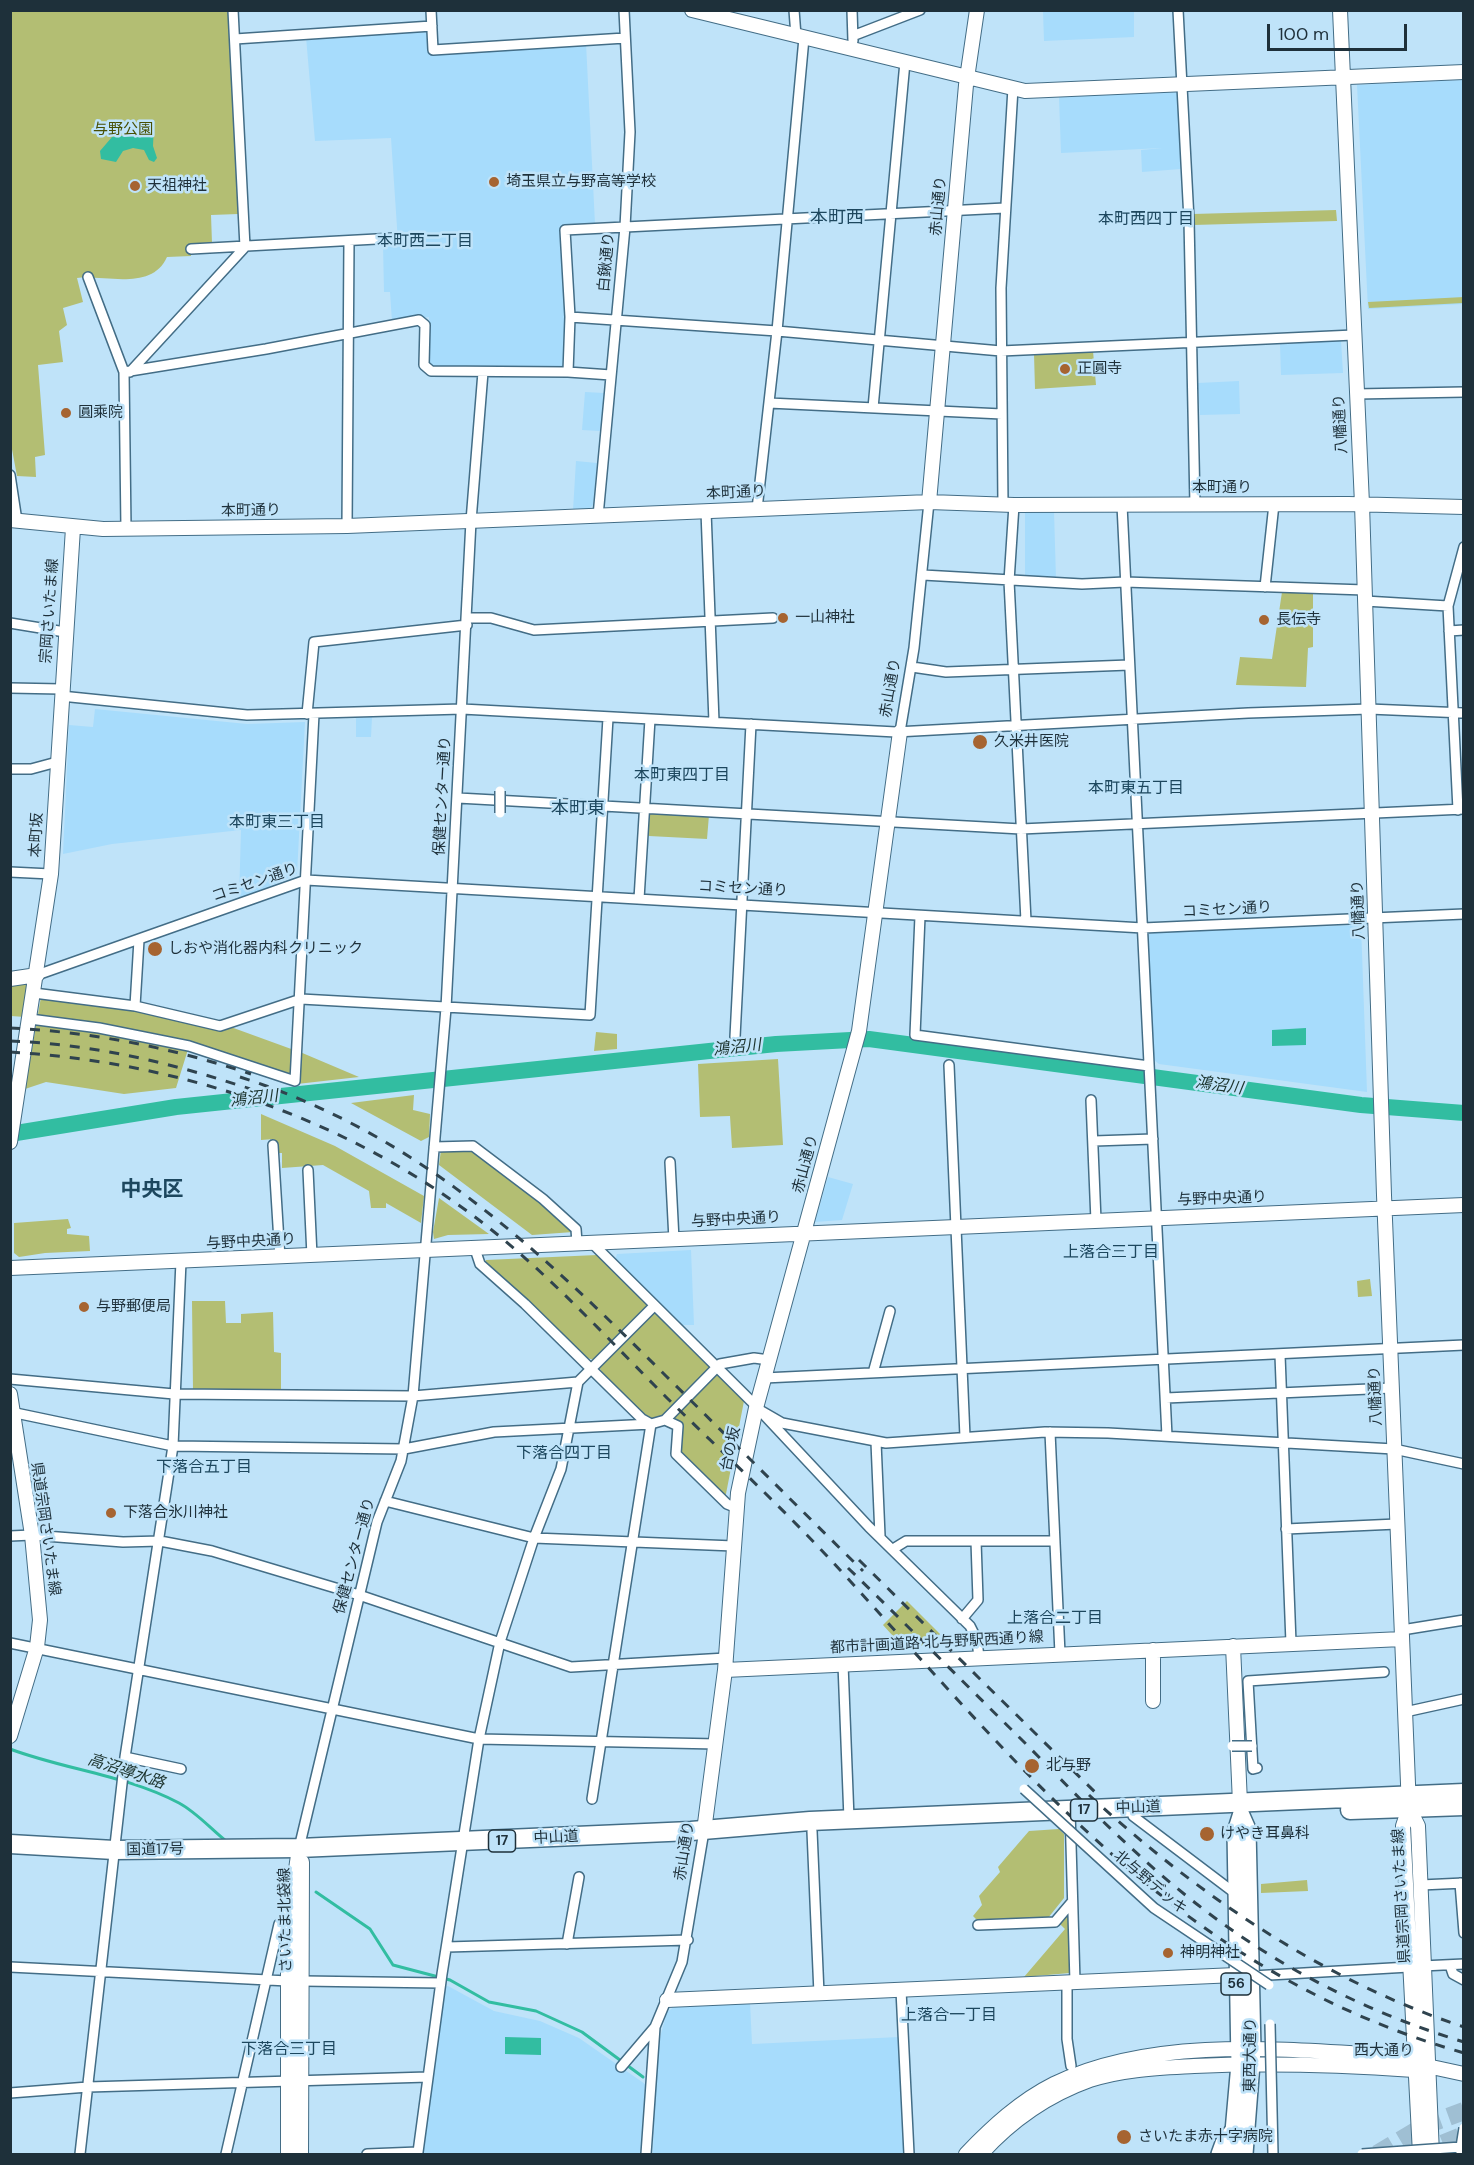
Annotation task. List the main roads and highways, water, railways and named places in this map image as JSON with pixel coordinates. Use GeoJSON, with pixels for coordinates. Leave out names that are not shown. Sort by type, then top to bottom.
{"type":"FeatureCollection","features":[{"type":"Feature","properties":{"kind":"highway","name":"中山道"},"geometry":{"type":"LineString","coordinates":[[1409,1802],[1464,1793]]}},
{"type":"Feature","properties":{"kind":"highway","name":"中山道"},"geometry":{"type":"LineString","coordinates":[[300,1848],[704,1831],[849,1820],[1070,1815],[1409,1802],[1464,1806]]}},
{"type":"Feature","properties":{"kind":"highway","name":"中山道"},"geometry":{"type":"LineString","coordinates":[[704,1831],[727,1834],[812,1832],[1070,1815],[1133,1816],[1241,1808]]}},
{"type":"Feature","properties":{"kind":"highway","name":"国道17号"},"geometry":{"type":"LineString","coordinates":[[10,1844],[114,1850],[300,1848]]}},
{"type":"Feature","properties":{"kind":"main road","name":"東西大通り"},"geometry":{"type":"LineString","coordinates":[[1241,1808],[1235,1832],[1236,1894],[1243,1975],[1246,2057],[1246,2150]]}},
{"type":"Feature","properties":{"kind":"main road","name":"東西大通り"},"geometry":{"type":"LineString","coordinates":[[1241,1808],[1248,1829],[1243,1975]]}},
{"type":"Feature","properties":{"kind":"main road","name":"東西大通り"},"geometry":{"type":"LineString","coordinates":[[1231,2154],[1246,2057]]}},
{"type":"Feature","properties":{"kind":"main road"},"geometry":{"type":"LineString","coordinates":[[1219,2154],[1234,2129]]}},
{"type":"Feature","properties":{"kind":"waterway","name":"鴻沼川"},"geometry":{"type":"LineString","coordinates":[[10,1134],[176,1107],[776,1044],[869,1039],[1361,1105],[1464,1113]]}},
{"type":"Feature","properties":{"kind":"waterway","name":"高沼導水路"},"geometry":{"type":"LineString","coordinates":[[10,1749],[117,1779],[159,1794],[191,1811],[226,1841]]}},
{"type":"Feature","properties":{"kind":"waterway","name":"高沼導水路"},"geometry":{"type":"LineString","coordinates":[[316,1892],[370,1929],[393,1965],[450,1980],[489,2002],[536,2011],[582,2032],[643,2077]]}},
{"type":"Feature","properties":{"kind":"tunnel"},"geometry":{"type":"LineString","coordinates":[[1377,2154],[1426,2125],[1464,2111]]}},
{"type":"Feature","properties":{"kind":"tunnel"},"geometry":{"type":"LineString","coordinates":[[1418,2154],[1464,2135]]}},
{"type":"Feature","properties":{"kind":"railway"},"geometry":{"type":"LineString","coordinates":[[10,1028],[102,1037],[192,1056],[251,1074]]}},
{"type":"Feature","properties":{"kind":"railway"},"geometry":{"type":"LineString","coordinates":[[10,1041],[71,1046],[132,1056],[250,1089]]}},
{"type":"Feature","properties":{"kind":"railway"},"geometry":{"type":"LineString","coordinates":[[10,1052],[79,1059],[148,1071],[215,1088],[280,1110],[344,1137],[405,1170],[463,1208],[556,1286],[777,1505],[1046,1793],[1117,1859],[1193,1919],[1274,1972],[1364,2017],[1464,2053]]}},
{"type":"Feature","properties":{"kind":"railway"},"geometry":{"type":"LineString","coordinates":[[240,1077],[304,1101],[364,1130],[419,1163],[471,1200],[570,1283],[863,1571]]}},
{"type":"Feature","properties":{"kind":"railway"},"geometry":{"type":"LineString","coordinates":[[859,1560],[1101,1798]]}},
{"type":"Feature","properties":{"kind":"railway"},"geometry":{"type":"LineString","coordinates":[[848,1568],[1109,1828],[1198,1905],[1259,1948],[1325,1986],[1393,2017],[1464,2042]]}},
{"type":"Feature","properties":{"kind":"railway"},"geometry":{"type":"LineString","coordinates":[[1089,1795],[1174,1867],[1264,1931],[1361,1985],[1412,2008],[1464,2027]]}},
{"type":"Feature","properties":{"kind":"place","name":"埼玉県立与野高等学校"},"geometry":{"type":"Point","coordinates":[494,182]}},
{"type":"Feature","properties":{"kind":"place","name":"天祖神社"},"geometry":{"type":"Point","coordinates":[135,186]}},
{"type":"Feature","properties":{"kind":"place","name":"正圓寺"},"geometry":{"type":"Point","coordinates":[1065,369]}},
{"type":"Feature","properties":{"kind":"place","name":"圓乘院"},"geometry":{"type":"Point","coordinates":[66,413]}},
{"type":"Feature","properties":{"kind":"place","name":"一山神社"},"geometry":{"type":"Point","coordinates":[783,618]}},
{"type":"Feature","properties":{"kind":"place","name":"長伝寺"},"geometry":{"type":"Point","coordinates":[1264,620]}},
{"type":"Feature","properties":{"kind":"place","name":"久米井医院"},"geometry":{"type":"Point","coordinates":[980,742]}},
{"type":"Feature","properties":{"kind":"place","name":"しおや消化器内科クリニック"},"geometry":{"type":"Point","coordinates":[155,949]}},
{"type":"Feature","properties":{"kind":"place","name":"与野郵便局"},"geometry":{"type":"Point","coordinates":[84,1307]}},
{"type":"Feature","properties":{"kind":"place","name":"下落合氷川神社"},"geometry":{"type":"Point","coordinates":[111,1513]}},
{"type":"Feature","properties":{"kind":"place","name":"北与野"},"geometry":{"type":"Point","coordinates":[1032,1766]}},
{"type":"Feature","properties":{"kind":"place","name":"けやき耳鼻科"},"geometry":{"type":"Point","coordinates":[1207,1834]}},
{"type":"Feature","properties":{"kind":"place","name":"神明神社"},"geometry":{"type":"Point","coordinates":[1168,1953]}},
{"type":"Feature","properties":{"kind":"place","name":"さいたま赤十字病院"},"geometry":{"type":"Point","coordinates":[1124,2137]}},
{"type":"Feature","properties":{"kind":"district","name":"本町西"},"geometry":{"type":"Point","coordinates":[837,218]}},
{"type":"Feature","properties":{"kind":"district","name":"本町西四丁目"},"geometry":{"type":"Point","coordinates":[1146,220]}},
{"type":"Feature","properties":{"kind":"district","name":"本町西二丁目"},"geometry":{"type":"Point","coordinates":[425,242]}},
{"type":"Feature","properties":{"kind":"district","name":"本町東四丁目"},"geometry":{"type":"Point","coordinates":[682,776]}},
{"type":"Feature","properties":{"kind":"district","name":"本町東五丁目"},"geometry":{"type":"Point","coordinates":[1136,789]}},
{"type":"Feature","properties":{"kind":"district","name":"本町東"},"geometry":{"type":"Point","coordinates":[578,809]}},
{"type":"Feature","properties":{"kind":"district","name":"本町東三丁目"},"geometry":{"type":"Point","coordinates":[277,823]}},
{"type":"Feature","properties":{"kind":"district","name":"中央区"},"geometry":{"type":"Point","coordinates":[152,1190]}},
{"type":"Feature","properties":{"kind":"district","name":"上落合三丁目"},"geometry":{"type":"Point","coordinates":[1111,1253]}},
{"type":"Feature","properties":{"kind":"district","name":"下落合四丁目"},"geometry":{"type":"Point","coordinates":[564,1454]}},
{"type":"Feature","properties":{"kind":"district","name":"下落合五丁目"},"geometry":{"type":"Point","coordinates":[204,1468]}},
{"type":"Feature","properties":{"kind":"district","name":"上落合二丁目"},"geometry":{"type":"Point","coordinates":[1055,1619]}},
{"type":"Feature","properties":{"kind":"district","name":"上落合一丁目"},"geometry":{"type":"Point","coordinates":[949,2016]}},
{"type":"Feature","properties":{"kind":"district","name":"下落合三丁目"},"geometry":{"type":"Point","coordinates":[289,2050]}},
{"type":"Feature","properties":{"kind":"park label","name":"与野公園"},"geometry":{"type":"Point","coordinates":[123,130]}}]}
